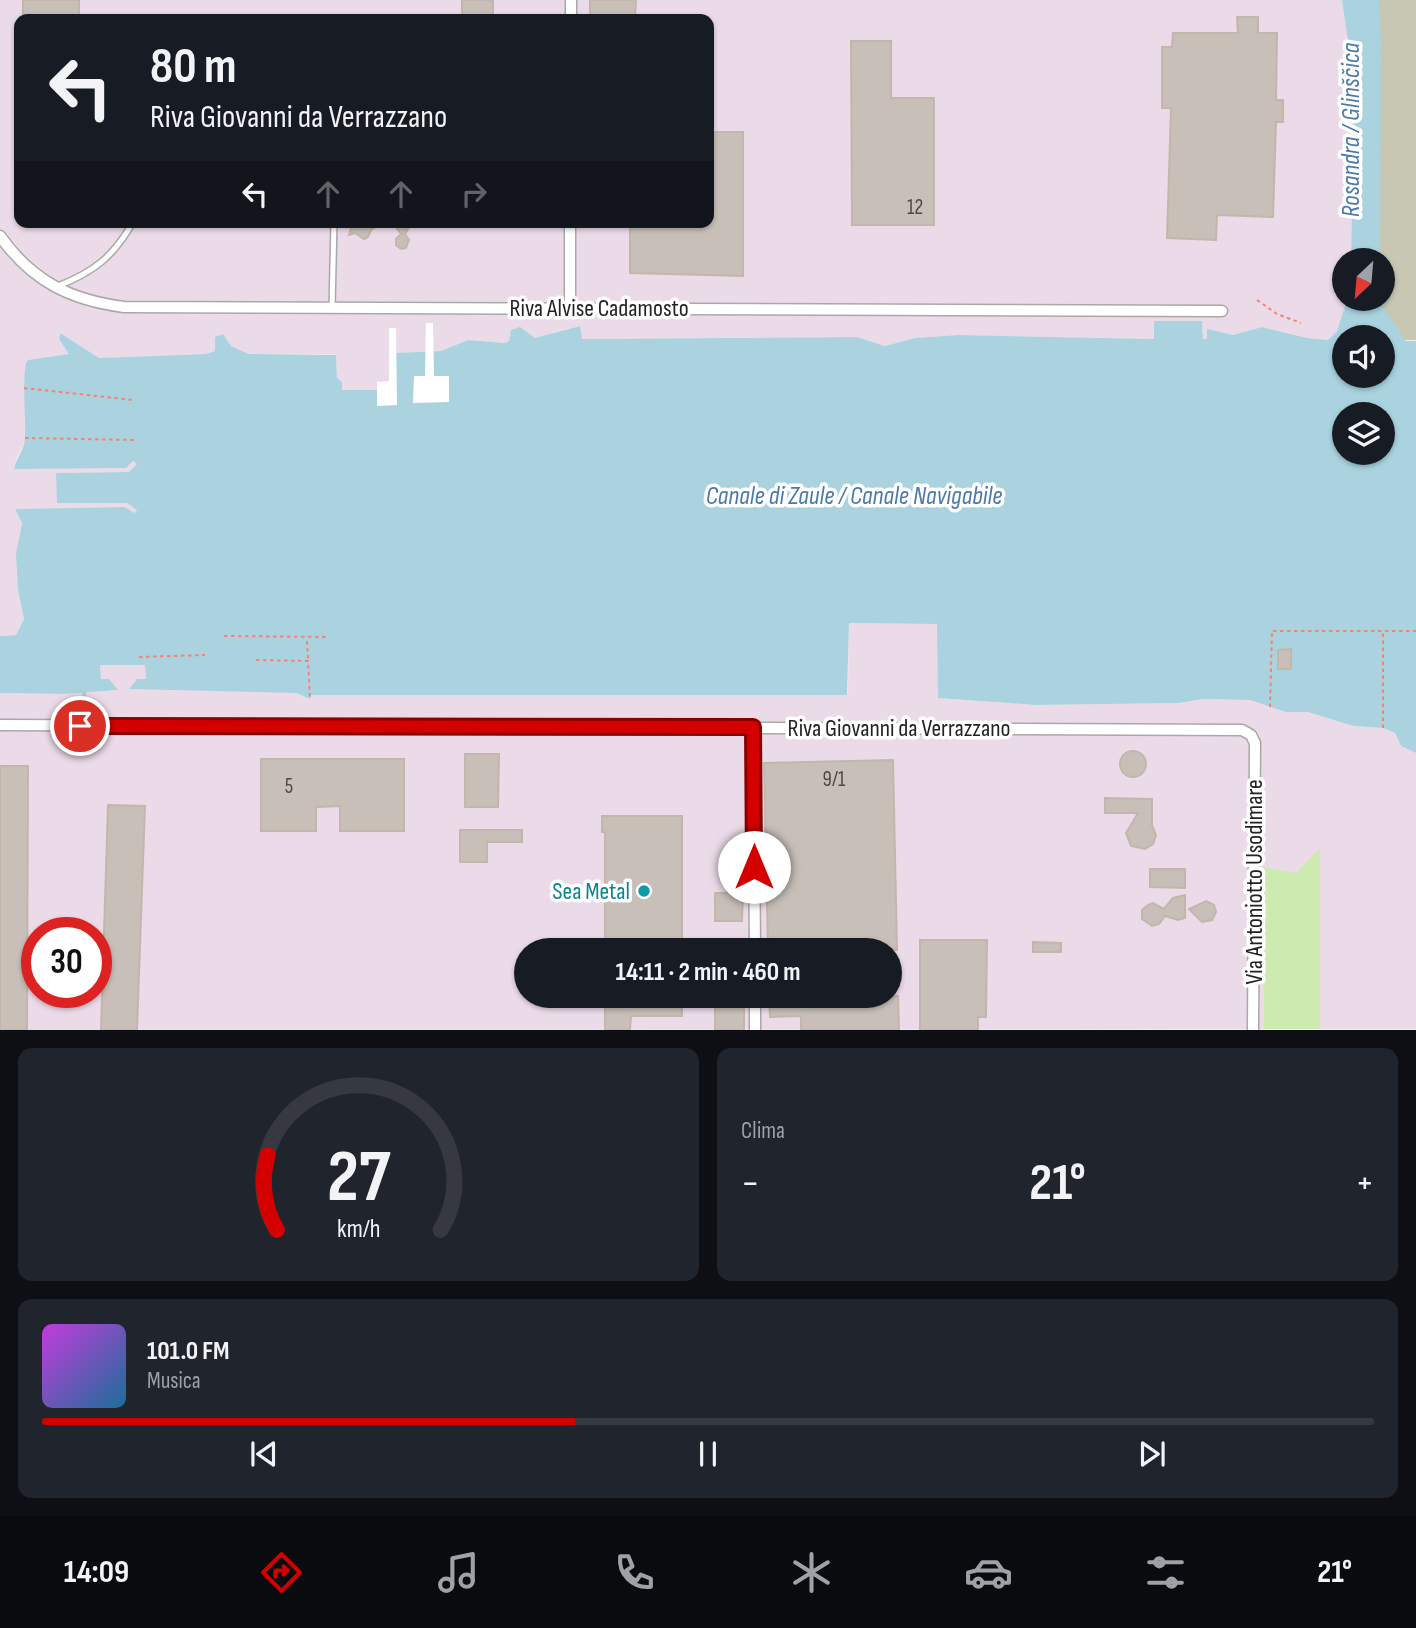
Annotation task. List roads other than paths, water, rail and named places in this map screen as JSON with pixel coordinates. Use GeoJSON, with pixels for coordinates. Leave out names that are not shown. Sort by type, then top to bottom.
{"type":"FeatureCollection","features":[{"type":"Feature","properties":{"kind":"street"},"geometry":{"type":"LineString","coordinates":[[570,228],[570,308]]}},
{"type":"Feature","properties":{"kind":"street","name":"Riva Alvise Cadamosto"},"geometry":{"type":"LineString","coordinates":[[0,236],[27,267],[55,287],[101,304],[124,307],[1222,311]]}},
{"type":"Feature","properties":{"kind":"street","name":"Riva Giovanni da Verrazzano"},"geometry":{"type":"LineString","coordinates":[[0,726],[1237,729],[1251,735]]}},
{"type":"Feature","properties":{"kind":"street"},"geometry":{"type":"LineString","coordinates":[[753,727],[755,938]]}},
{"type":"Feature","properties":{"kind":"street","name":"Via Antoniotto Usodimare"},"geometry":{"type":"LineString","coordinates":[[1251,735],[1255,743],[1253,1030]]}},
{"type":"Feature","properties":{"kind":"street"},"geometry":{"type":"LineString","coordinates":[[755,1008],[755,1030]]}},
{"type":"Feature","properties":{"kind":"lane"},"geometry":{"type":"LineString","coordinates":[[55,287],[74,280],[106,260],[121,244],[130,228]]}},
{"type":"Feature","properties":{"kind":"lane"},"geometry":{"type":"LineString","coordinates":[[332,307],[334,228]]}},
{"type":"Feature","properties":{"kind":"water"},"geometry":{"type":"Polygon","coordinates":[[[1342,0],[1379,0],[1380,248],[1351,248],[1354,83],[1342,0]]]}},
{"type":"Feature","properties":{"kind":"water","name":"Canale di Zaule / Canale Navigabile"},"geometry":{"type":"Polygon","coordinates":[[[1343,312],[1386,312],[1406,341],[1416,341],[1416,753],[1401,746],[1395,733],[1383,728],[1353,726],[1308,712],[1286,712],[1250,700],[1036,705],[938,698],[937,624],[849,623],[847,695],[311,695],[310,699],[296,693],[129,689],[137,679],[146,679],[145,665],[100,665],[101,679],[109,679],[118,690],[64,694],[0,693],[0,636],[16,635],[24,619],[18,590],[16,553],[22,523],[15,509],[125,507],[134,513],[137,510],[127,503],[57,503],[56,473],[129,472],[137,464],[133,461],[126,468],[14,469],[25,442],[26,363],[28,360],[69,354],[59,339],[60,333],[99,358],[206,354],[215,351],[215,337],[223,334],[231,346],[249,354],[336,355],[337,378],[342,382],[342,390],[390,390],[396,353],[441,351],[468,340],[505,343],[509,341],[511,330],[520,327],[535,338],[580,326],[582,339],[857,337],[885,346],[915,338],[958,335],[1154,339],[1154,321],[1202,321],[1203,339],[1207,339],[1207,329],[1233,335],[1262,327],[1328,340],[1332,336],[1332,388],[1395,388],[1395,325],[1339,325],[1343,312]]]}},
{"type":"Feature","properties":{"kind":"waterway"},"geometry":{"type":"LineString","coordinates":[[84,691],[85,710]]}},
{"type":"Feature","properties":{"kind":"place","name":"Sea Metal"},"geometry":{"type":"Point","coordinates":[644,891]}},
{"type":"Feature","properties":{"kind":"water label","name":"Rosandra / Glinščica"},"geometry":{"type":"Point","coordinates":[1351,130]}}]}
